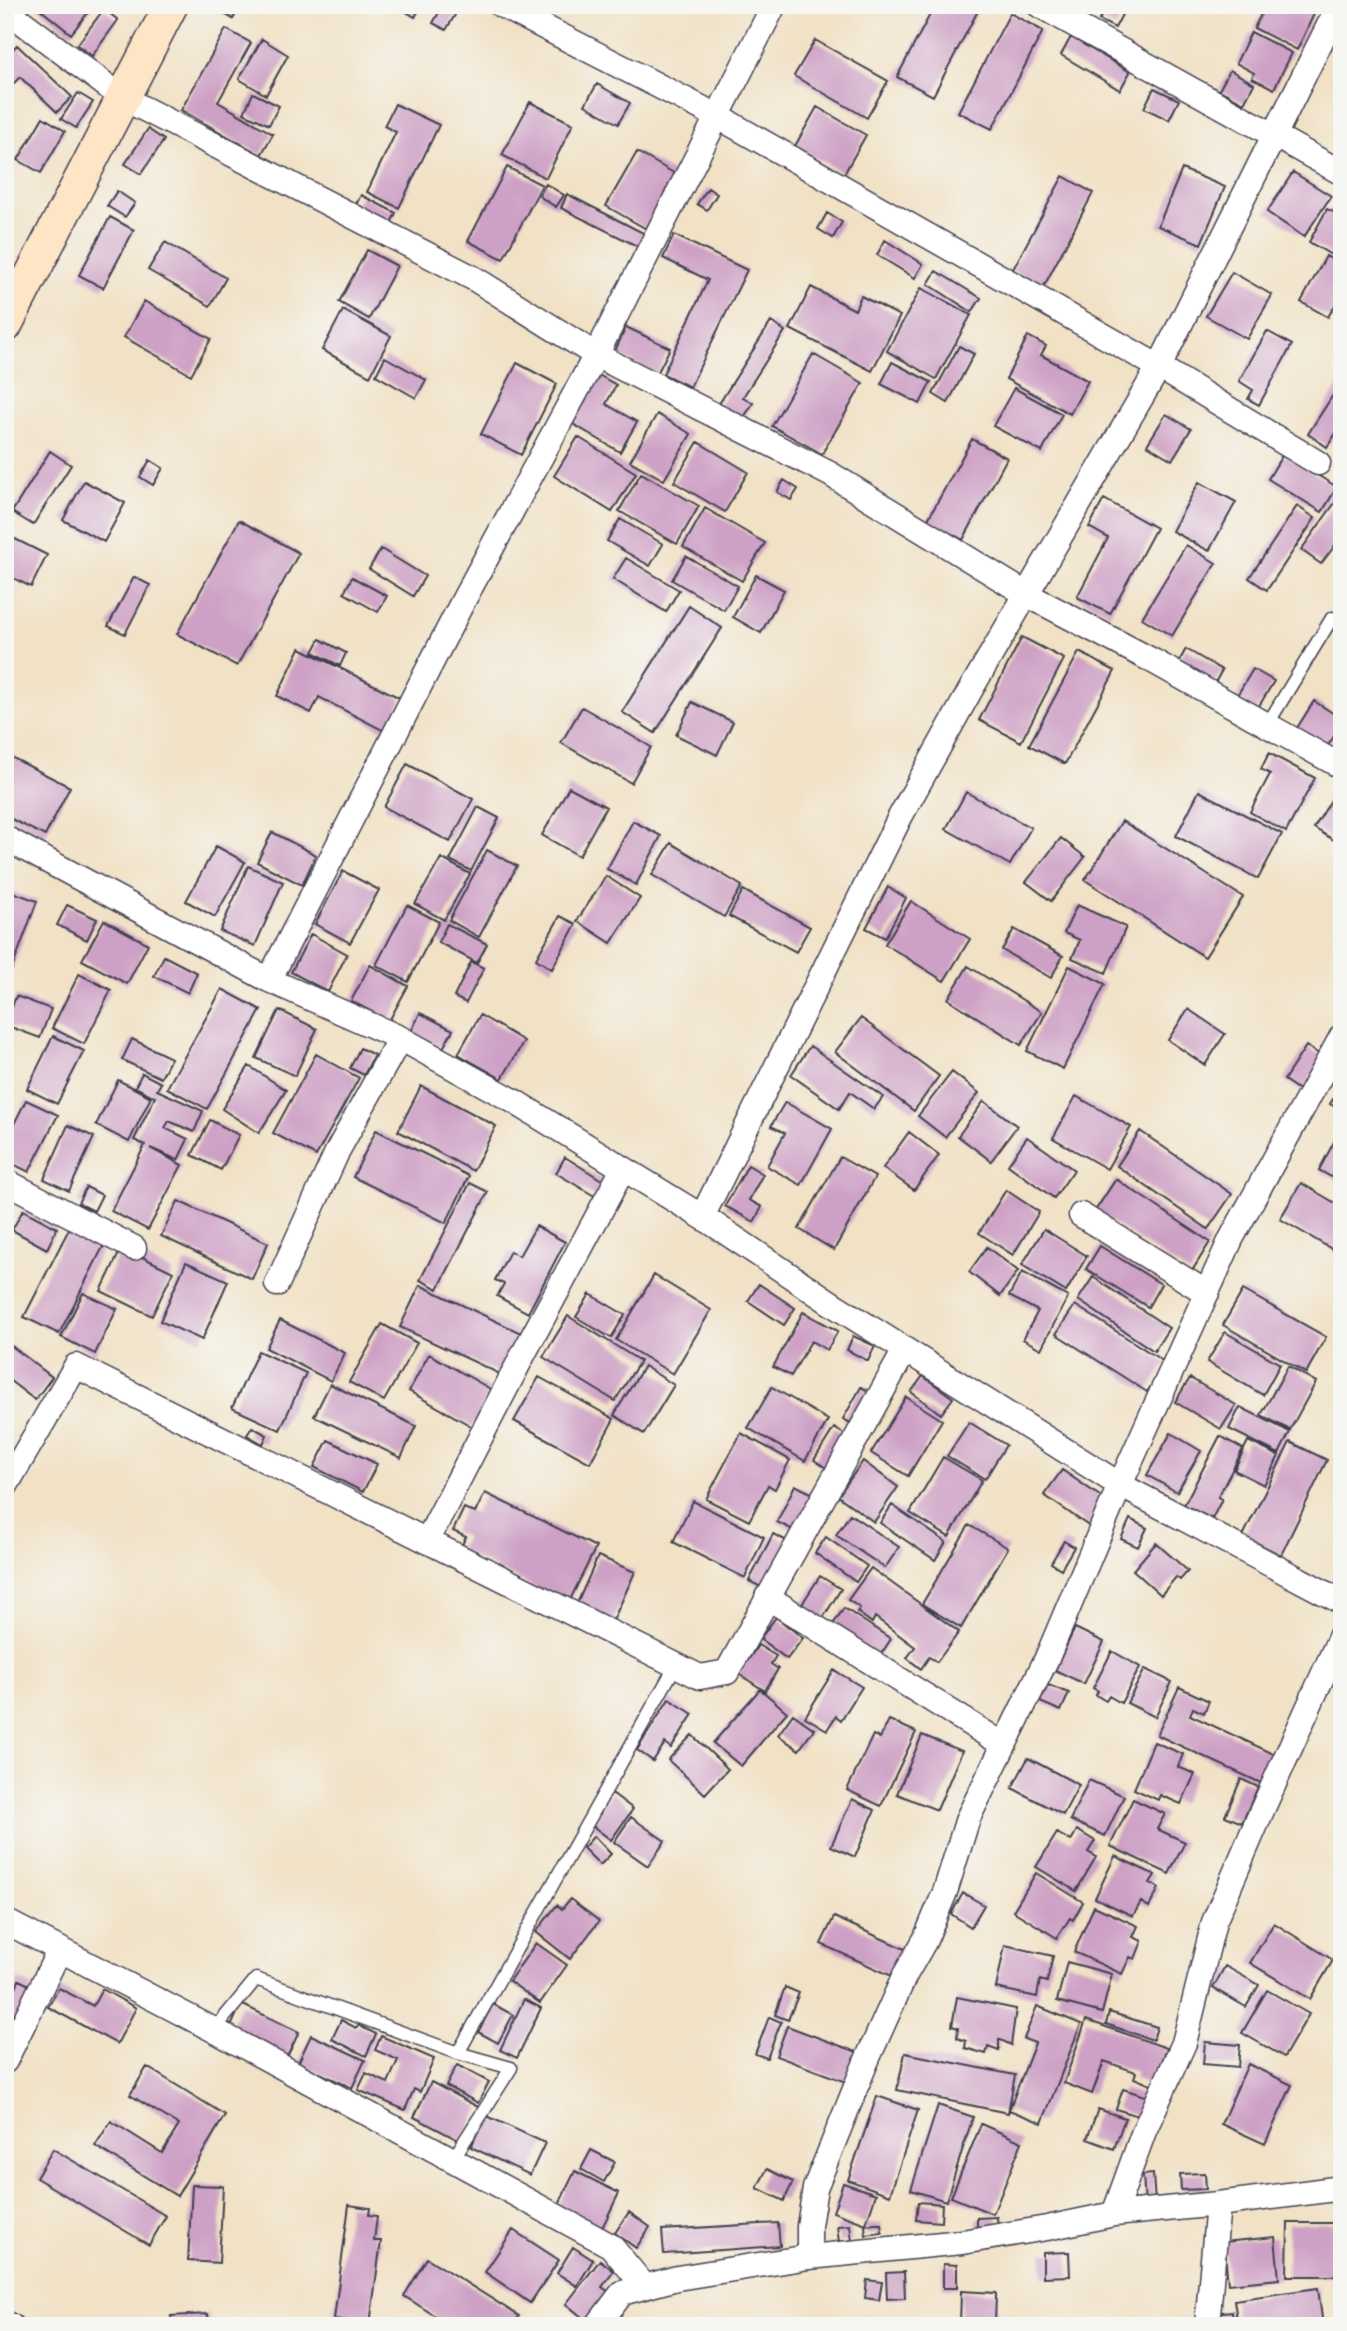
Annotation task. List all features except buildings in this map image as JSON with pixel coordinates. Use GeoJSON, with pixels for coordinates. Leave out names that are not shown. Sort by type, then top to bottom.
{"type":"FeatureCollection","features":[{"type":"Feature","properties":{"kind":"street"},"geometry":{"type":"LineString","coordinates":[[5,326],[171,5]]}},
{"type":"Feature","properties":{"kind":"street"},"geometry":{"type":"LineString","coordinates":[[501,5],[717,116],[1159,367],[1318,463]]}},
{"type":"Feature","properties":{"kind":"street"},"geometry":{"type":"LineString","coordinates":[[269,980],[463,601],[596,355],[774,5]]}},
{"type":"Feature","properties":{"kind":"street"},"geometry":{"type":"LineString","coordinates":[[1039,5],[1342,173]]}},
{"type":"Feature","properties":{"kind":"street"},"geometry":{"type":"LineString","coordinates":[[702,1217],[900,817],[1159,367],[1339,5]]}},
{"type":"Feature","properties":{"kind":"street"},"geometry":{"type":"LineString","coordinates":[[5,9],[123,98],[475,279],[596,355],[830,474],[1027,594],[1342,767]]}},
{"type":"Feature","properties":{"kind":"street"},"geometry":{"type":"LineString","coordinates":[[5,838],[269,980],[400,1038],[512,1100],[702,1217],[905,1350],[1120,1485],[1342,1602]]}},
{"type":"Feature","properties":{"kind":"street"},"geometry":{"type":"LineString","coordinates":[[810,2257],[809,2226],[815,2188],[866,2062],[945,1892],[968,1818],[1052,1647],[1120,1485],[1231,1239],[1342,1036]]}},
{"type":"Feature","properties":{"kind":"street"},"geometry":{"type":"LineString","coordinates":[[277,1284],[338,1150],[400,1038]]}},
{"type":"Feature","properties":{"kind":"street"},"geometry":{"type":"LineString","coordinates":[[427,1541],[623,1169]]}},
{"type":"Feature","properties":{"kind":"street"},"geometry":{"type":"LineString","coordinates":[[5,1181],[134,1248]]}},
{"type":"Feature","properties":{"kind":"street"},"geometry":{"type":"LineString","coordinates":[[1082,1214],[1207,1293]]}},
{"type":"Feature","properties":{"kind":"street"},"geometry":{"type":"LineString","coordinates":[[5,1487],[76,1366],[700,1677],[727,1672],[905,1350]]}},
{"type":"Feature","properties":{"kind":"street"},"geometry":{"type":"LineString","coordinates":[[767,1597],[1004,1745]]}},
{"type":"Feature","properties":{"kind":"street"},"geometry":{"type":"LineString","coordinates":[[1114,2214],[1144,2131],[1184,2043],[1214,1922],[1342,1633]]}},
{"type":"Feature","properties":{"kind":"street"},"geometry":{"type":"LineString","coordinates":[[5,1921],[214,2030],[611,2246],[645,2287]]}},
{"type":"Feature","properties":{"kind":"street"},"geometry":{"type":"LineString","coordinates":[[5,2061],[60,1949]]}},
{"type":"Feature","properties":{"kind":"street"},"geometry":{"type":"LineString","coordinates":[[597,2326],[622,2293],[677,2278],[810,2257],[962,2242],[1114,2214],[1342,2188]]}},
{"type":"Feature","properties":{"kind":"street"},"geometry":{"type":"LineString","coordinates":[[1206,2326],[1218,2204]]}},
{"type":"Feature","properties":{"kind":"street"},"geometry":{"type":"LineString","coordinates":[[5,2323],[11,2326]]}},
{"type":"Feature","properties":{"kind":"lane"},"geometry":{"type":"LineString","coordinates":[[1267,725],[1332,618],[1342,624]]}},
{"type":"Feature","properties":{"kind":"lane"},"geometry":{"type":"LineString","coordinates":[[457,2053],[676,1665]]}},
{"type":"Feature","properties":{"kind":"lane"},"geometry":{"type":"LineString","coordinates":[[214,2030],[256,1979],[457,2053],[511,2068],[453,2159]]}}]}
